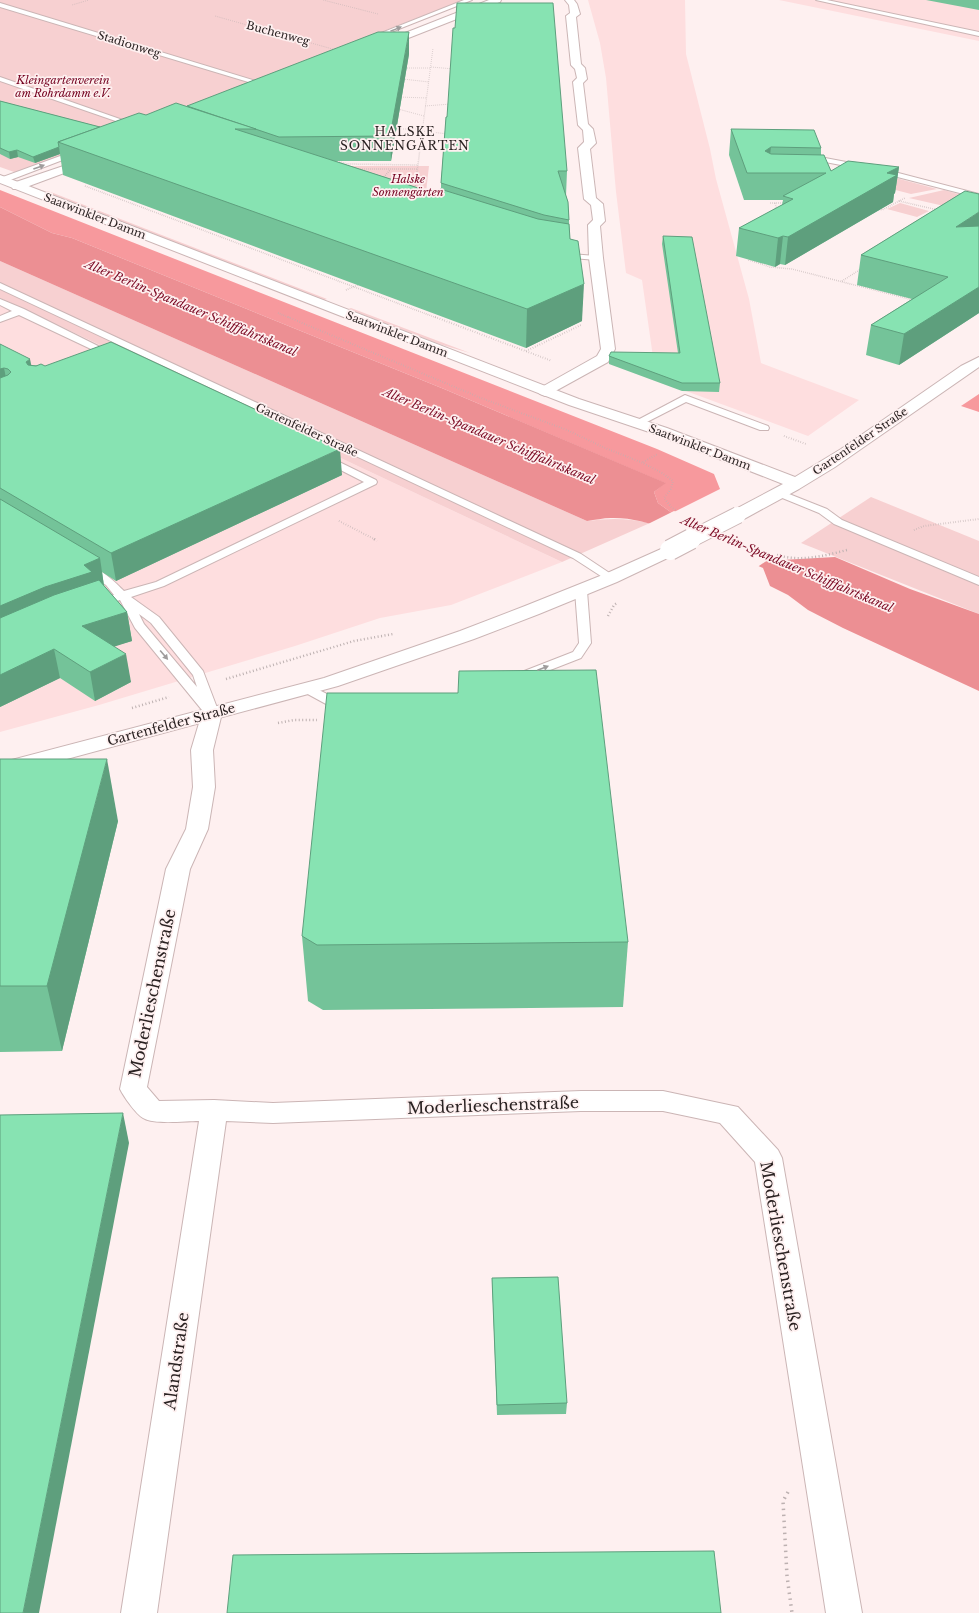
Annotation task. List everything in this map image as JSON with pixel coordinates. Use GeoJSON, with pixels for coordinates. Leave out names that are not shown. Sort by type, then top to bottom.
{"type":"FeatureCollection","features":[{"type":"Feature","properties":{"kind":"street"},"geometry":{"type":"LineString","coordinates":[[370,50],[497,0]]}},
{"type":"Feature","properties":{"kind":"street"},"geometry":{"type":"LineString","coordinates":[[545,391],[603,359],[608,349],[596,258],[594,225],[599,221],[597,204],[590,199],[584,148],[590,143],[588,129],[583,125],[578,82],[582,79],[580,68],[576,64],[570,16],[575,14],[574,4],[569,0]]}},
{"type":"Feature","properties":{"kind":"street"},"geometry":{"type":"LineString","coordinates":[[17,186],[100,156]]}},
{"type":"Feature","properties":{"kind":"street","name":"Saatwinkler Damm"},"geometry":{"type":"LineString","coordinates":[[1,179],[545,391],[637,423],[795,483]]}},
{"type":"Feature","properties":{"kind":"street","name":"Gartenfelder Straße"},"geometry":{"type":"LineString","coordinates":[[0,770],[212,713],[309,689],[467,635],[581,591],[670,550],[779,493],[840,456],[934,390],[979,362]]}},
{"type":"Feature","properties":{"kind":"street","name":"Moderlieschenstraße"},"geometry":{"type":"LineString","coordinates":[[212,713],[202,750],[204,787],[197,829],[178,869],[133,1089],[152,1111],[214,1110],[273,1113],[581,1101],[663,1101],[728,1114],[768,1158],[816,1456],[844,1613]]}},
{"type":"Feature","properties":{"kind":"street","name":"Alandstraße"},"geometry":{"type":"LineString","coordinates":[[139,1613],[214,1110]]}},
{"type":"Feature","properties":{"kind":"lane"},"geometry":{"type":"LineString","coordinates":[[340,51],[469,0]]}},
{"type":"Feature","properties":{"kind":"lane"},"geometry":{"type":"LineString","coordinates":[[819,0],[979,34]]}},
{"type":"Feature","properties":{"kind":"lane","name":"Stadionweg"},"geometry":{"type":"LineString","coordinates":[[0,5],[257,83]]}},
{"type":"Feature","properties":{"kind":"lane"},"geometry":{"type":"LineString","coordinates":[[969,32],[979,28]]}},
{"type":"Feature","properties":{"kind":"lane"},"geometry":{"type":"LineString","coordinates":[[0,79],[141,128],[134,131]]}},
{"type":"Feature","properties":{"kind":"lane"},"geometry":{"type":"LineString","coordinates":[[243,89],[264,80]]}},
{"type":"Feature","properties":{"kind":"lane"},"geometry":{"type":"LineString","coordinates":[[1,179],[85,150]]}},
{"type":"Feature","properties":{"kind":"lane"},"geometry":{"type":"LineString","coordinates":[[823,159],[883,171],[979,196]]}},
{"type":"Feature","properties":{"kind":"lane"},"geometry":{"type":"LineString","coordinates":[[865,176],[883,171]]}},
{"type":"Feature","properties":{"kind":"lane"},"geometry":{"type":"LineString","coordinates":[[555,254],[570,257],[596,258]]}},
{"type":"Feature","properties":{"kind":"lane","name":"Gartenfelder Straße"},"geometry":{"type":"LineString","coordinates":[[0,286],[584,559],[611,578]]}},
{"type":"Feature","properties":{"kind":"lane"},"geometry":{"type":"LineString","coordinates":[[0,302],[118,358],[101,362]]}},
{"type":"Feature","properties":{"kind":"lane"},"geometry":{"type":"LineString","coordinates":[[0,319],[21,311]]}},
{"type":"Feature","properties":{"kind":"lane"},"geometry":{"type":"LineString","coordinates":[[637,423],[685,398],[764,428]]}},
{"type":"Feature","properties":{"kind":"lane"},"geometry":{"type":"LineString","coordinates":[[85,609],[160,584],[372,482],[315,454]]}},
{"type":"Feature","properties":{"kind":"lane"},"geometry":{"type":"LineString","coordinates":[[779,493],[823,511],[837,522],[979,581]]}},
{"type":"Feature","properties":{"kind":"lane"},"geometry":{"type":"LineString","coordinates":[[78,563],[110,583],[122,596],[139,625],[198,688],[212,713]]}},
{"type":"Feature","properties":{"kind":"lane"},"geometry":{"type":"LineString","coordinates":[[509,681],[577,655],[585,643],[581,591]]}},
{"type":"Feature","properties":{"kind":"lane"},"geometry":{"type":"LineString","coordinates":[[309,689],[355,714]]}},
{"type":"Feature","properties":{"kind":"path"},"geometry":{"type":"LineString","coordinates":[[322,0],[413,22]]}},
{"type":"Feature","properties":{"kind":"path","name":"Buchenweg"},"geometry":{"type":"LineString","coordinates":[[216,16],[340,51]]}},
{"type":"Feature","properties":{"kind":"path"},"geometry":{"type":"LineString","coordinates":[[415,191],[433,48]]}},
{"type":"Feature","properties":{"kind":"path"},"geometry":{"type":"LineString","coordinates":[[403,68],[460,70]]}},
{"type":"Feature","properties":{"kind":"path"},"geometry":{"type":"LineString","coordinates":[[399,78],[429,82]]}},
{"type":"Feature","properties":{"kind":"path"},"geometry":{"type":"LineString","coordinates":[[395,97],[427,98]]}},
{"type":"Feature","properties":{"kind":"path"},"geometry":{"type":"LineString","coordinates":[[426,106],[456,103]]}},
{"type":"Feature","properties":{"kind":"path"},"geometry":{"type":"LineString","coordinates":[[394,109],[424,116]]}},
{"type":"Feature","properties":{"kind":"path"},"geometry":{"type":"LineString","coordinates":[[393,129],[422,130],[452,134]]}},
{"type":"Feature","properties":{"kind":"path"},"geometry":{"type":"LineString","coordinates":[[384,141],[420,146]]}},
{"type":"Feature","properties":{"kind":"path"},"geometry":{"type":"LineString","coordinates":[[339,158],[332,160],[348,164],[418,165]]}},
{"type":"Feature","properties":{"kind":"path"},"geometry":{"type":"LineString","coordinates":[[386,179],[383,177],[390,169]]}},
{"type":"Feature","properties":{"kind":"path"},"geometry":{"type":"LineString","coordinates":[[357,170],[418,169]]}},
{"type":"Feature","properties":{"kind":"path"},"geometry":{"type":"LineString","coordinates":[[52,174],[580,372]]}},
{"type":"Feature","properties":{"kind":"path"},"geometry":{"type":"LineString","coordinates":[[875,209],[882,210],[906,197],[948,188]]}},
{"type":"Feature","properties":{"kind":"path"},"geometry":{"type":"LineString","coordinates":[[121,199],[125,198]]}},
{"type":"Feature","properties":{"kind":"path"},"geometry":{"type":"LineString","coordinates":[[899,201],[944,212]]}},
{"type":"Feature","properties":{"kind":"path"},"geometry":{"type":"LineString","coordinates":[[770,203],[789,203]]}},
{"type":"Feature","properties":{"kind":"path"},"geometry":{"type":"LineString","coordinates":[[774,203],[778,214]]}},
{"type":"Feature","properties":{"kind":"path"},"geometry":{"type":"LineString","coordinates":[[188,228],[202,224]]}},
{"type":"Feature","properties":{"kind":"path"},"geometry":{"type":"LineString","coordinates":[[260,251],[264,250]]}},
{"type":"Feature","properties":{"kind":"path"},"geometry":{"type":"LineString","coordinates":[[747,255],[749,260],[758,264],[792,269],[916,301]]}},
{"type":"Feature","properties":{"kind":"path"},"geometry":{"type":"LineString","coordinates":[[283,260],[287,258]]}},
{"type":"Feature","properties":{"kind":"path"},"geometry":{"type":"LineString","coordinates":[[841,282],[867,266]]}},
{"type":"Feature","properties":{"kind":"path"},"geometry":{"type":"LineString","coordinates":[[341,292],[361,284]]}},
{"type":"Feature","properties":{"kind":"path"},"geometry":{"type":"LineString","coordinates":[[273,311],[481,398],[567,430],[605,448],[643,463],[662,473],[673,481],[671,489],[664,498],[672,508],[676,510]]}},
{"type":"Feature","properties":{"kind":"path"},"geometry":{"type":"LineString","coordinates":[[446,321],[451,320]]}},
{"type":"Feature","properties":{"kind":"path"},"geometry":{"type":"LineString","coordinates":[[525,351],[587,322]]}},
{"type":"Feature","properties":{"kind":"path"},"geometry":{"type":"LineString","coordinates":[[502,343],[507,340]]}},
{"type":"Feature","properties":{"kind":"path"},"geometry":{"type":"LineString","coordinates":[[643,463],[661,452]]}},
{"type":"Feature","properties":{"kind":"path"},"geometry":{"type":"LineString","coordinates":[[315,509],[376,541]]}},
{"type":"Feature","properties":{"kind":"path"},"geometry":{"type":"LineString","coordinates":[[874,537],[898,535],[924,526],[979,519]]}},
{"type":"Feature","properties":{"kind":"path"},"geometry":{"type":"LineString","coordinates":[[777,555],[784,558],[815,556]]}},
{"type":"Feature","properties":{"kind":"path"},"geometry":{"type":"LineString","coordinates":[[129,709],[354,641],[394,634]]}},
{"type":"Feature","properties":{"kind":"path"},"geometry":{"type":"LineString","coordinates":[[792,1613],[787,1576],[783,1502],[801,1468],[816,1456]]}},
{"type":"Feature","properties":{"kind":"shaded area"},"geometry":{"type":"Polygon","coordinates":[[[588,0],[685,0],[686,54],[716,179],[749,299],[761,363],[859,400],[808,436],[637,373],[653,357],[642,280],[626,273],[616,192],[606,78],[600,43],[588,0]]]}},
{"type":"Feature","properties":{"kind":"shaded area"},"geometry":{"type":"Polygon","coordinates":[[[779,0],[979,0],[979,41],[779,0]]]}},
{"type":"Feature","properties":{"kind":"shaded area"},"geometry":{"type":"Polygon","coordinates":[[[0,190],[657,449],[714,474],[720,489],[672,513],[658,503],[654,492],[665,483],[444,389],[72,238],[52,233],[0,207],[0,190]]]}},
{"type":"Feature","properties":{"kind":"shaded area"},"geometry":{"type":"Polygon","coordinates":[[[0,298],[562,562],[451,605],[380,618],[295,646],[99,705],[0,732],[0,298]]]}},
{"type":"Feature","properties":{"kind":"shaded area"},"geometry":{"type":"Polygon","coordinates":[[[979,394],[979,412],[961,406],[979,394]]]}},
{"type":"Feature","properties":{"kind":"green space","name":"Kleingartenverein am Rohrdamm e.V."},"geometry":{"type":"Polygon","coordinates":[[[0,0],[464,0],[17,173],[0,167],[0,0]]]}},
{"type":"Feature","properties":{"kind":"green space","name":"Halske Sonnengärten"},"geometry":{"type":"Polygon","coordinates":[[[348,166],[429,166],[424,210],[348,166]]]}},
{"type":"Feature","properties":{"kind":"green space"},"geometry":{"type":"Polygon","coordinates":[[[896,178],[937,189],[911,194],[880,186],[896,178]]]}},
{"type":"Feature","properties":{"kind":"green space"},"geometry":{"type":"Polygon","coordinates":[[[944,190],[979,200],[979,214],[909,198],[944,190]]]}},
{"type":"Feature","properties":{"kind":"green space"},"geometry":{"type":"Polygon","coordinates":[[[48,191],[327,299],[324,300],[46,192],[48,191]]]}},
{"type":"Feature","properties":{"kind":"green space"},"geometry":{"type":"Polygon","coordinates":[[[900,203],[929,211],[917,217],[887,209],[900,203]]]}},
{"type":"Feature","properties":{"kind":"green space"},"geometry":{"type":"Polygon","coordinates":[[[0,261],[587,521],[618,519],[650,523],[562,562],[0,298],[0,261]]]}},
{"type":"Feature","properties":{"kind":"green space"},"geometry":{"type":"Polygon","coordinates":[[[351,308],[470,353],[439,344],[348,309],[351,308]]]}},
{"type":"Feature","properties":{"kind":"green space"},"geometry":{"type":"Polygon","coordinates":[[[871,497],[979,541],[979,614],[801,543],[871,497]]]}},
{"type":"Feature","properties":{"kind":"water","name":"Alter Berlin-Spandauer Schifffahrtskanal"},"geometry":{"type":"Polygon","coordinates":[[[0,207],[52,233],[72,238],[444,389],[666,483],[654,492],[658,503],[672,513],[781,560],[835,557],[910,589],[979,614],[979,691],[843,628],[808,610],[788,595],[770,586],[763,568],[726,552],[717,552],[679,534],[652,524],[625,519],[608,518],[587,521],[0,261],[0,207]]]}},
{"type":"Feature","properties":{"kind":"pier"},"geometry":{"type":"Polygon","coordinates":[[[674,511],[775,555],[756,568],[725,554],[716,554],[648,524],[674,511]]]}},
{"type":"Feature","properties":{"kind":"building"},"geometry":{"type":"Polygon","coordinates":[[[457,3],[553,3],[567,171],[558,171],[568,202],[569,220],[544,215],[441,183],[453,28],[455,28],[457,3]]]}},
{"type":"Feature","properties":{"kind":"building"},"geometry":{"type":"Polygon","coordinates":[[[378,32],[409,32],[390,136],[279,137],[187,106],[378,32]]]}},
{"type":"Feature","properties":{"kind":"building"},"geometry":{"type":"Polygon","coordinates":[[[0,101],[100,127],[58,142],[59,147],[33,157],[17,150],[9,152],[0,148],[0,101]]]}},
{"type":"Feature","properties":{"kind":"building"},"geometry":{"type":"Polygon","coordinates":[[[176,103],[256,129],[235,129],[440,195],[440,189],[538,219],[569,224],[570,239],[578,241],[584,284],[527,309],[58,142],[139,113],[146,115],[176,103]]]}},
{"type":"Feature","properties":{"kind":"building"},"geometry":{"type":"Polygon","coordinates":[[[731,129],[814,130],[821,148],[771,147],[765,151],[771,154],[824,155],[831,171],[848,161],[899,167],[887,173],[897,175],[788,237],[783,236],[778,238],[739,228],[793,199],[783,196],[826,173],[747,173],[731,129]]]}},
{"type":"Feature","properties":{"kind":"building"},"geometry":{"type":"Polygon","coordinates":[[[965,191],[979,194],[979,212],[956,227],[979,226],[979,287],[904,334],[871,325],[948,277],[861,255],[965,191]]]}},
{"type":"Feature","properties":{"kind":"building"},"geometry":{"type":"Polygon","coordinates":[[[663,236],[692,237],[720,383],[682,383],[609,356],[611,352],[680,353],[663,236]]]}},
{"type":"Feature","properties":{"kind":"building"},"geometry":{"type":"Polygon","coordinates":[[[111,342],[340,449],[111,553],[0,488],[0,378],[11,372],[8,369],[0,369],[0,344],[30,359],[26,362],[28,365],[36,366],[41,364],[45,366],[111,342]]]}},
{"type":"Feature","properties":{"kind":"building"},"geometry":{"type":"Polygon","coordinates":[[[0,499],[100,558],[84,565],[92,572],[45,587],[0,606],[0,499]]]}},
{"type":"Feature","properties":{"kind":"building"},"geometry":{"type":"Polygon","coordinates":[[[99,580],[127,612],[82,626],[126,654],[90,672],[54,649],[0,675],[0,618],[54,595],[99,580]]]}},
{"type":"Feature","properties":{"kind":"building"},"geometry":{"type":"Polygon","coordinates":[[[596,670],[628,942],[317,945],[302,936],[327,693],[458,693],[459,671],[596,670]]]}},
{"type":"Feature","properties":{"kind":"building"},"geometry":{"type":"Polygon","coordinates":[[[0,759],[107,759],[47,986],[0,986],[0,759]]]}},
{"type":"Feature","properties":{"kind":"building"},"geometry":{"type":"Polygon","coordinates":[[[123,1113],[23,1613],[0,1613],[0,1115],[123,1113]]]}},
{"type":"Feature","properties":{"kind":"building"},"geometry":{"type":"Polygon","coordinates":[[[558,1277],[567,1403],[497,1405],[492,1278],[558,1277]]]}},
{"type":"Feature","properties":{"kind":"building"},"geometry":{"type":"Polygon","coordinates":[[[714,1551],[721,1613],[227,1613],[233,1555],[714,1551]]]}},
{"type":"Feature","properties":{"kind":"district","name":"HALSKE SONNENGÄRTEN"},"geometry":{"type":"Point","coordinates":[405,139]}}]}
